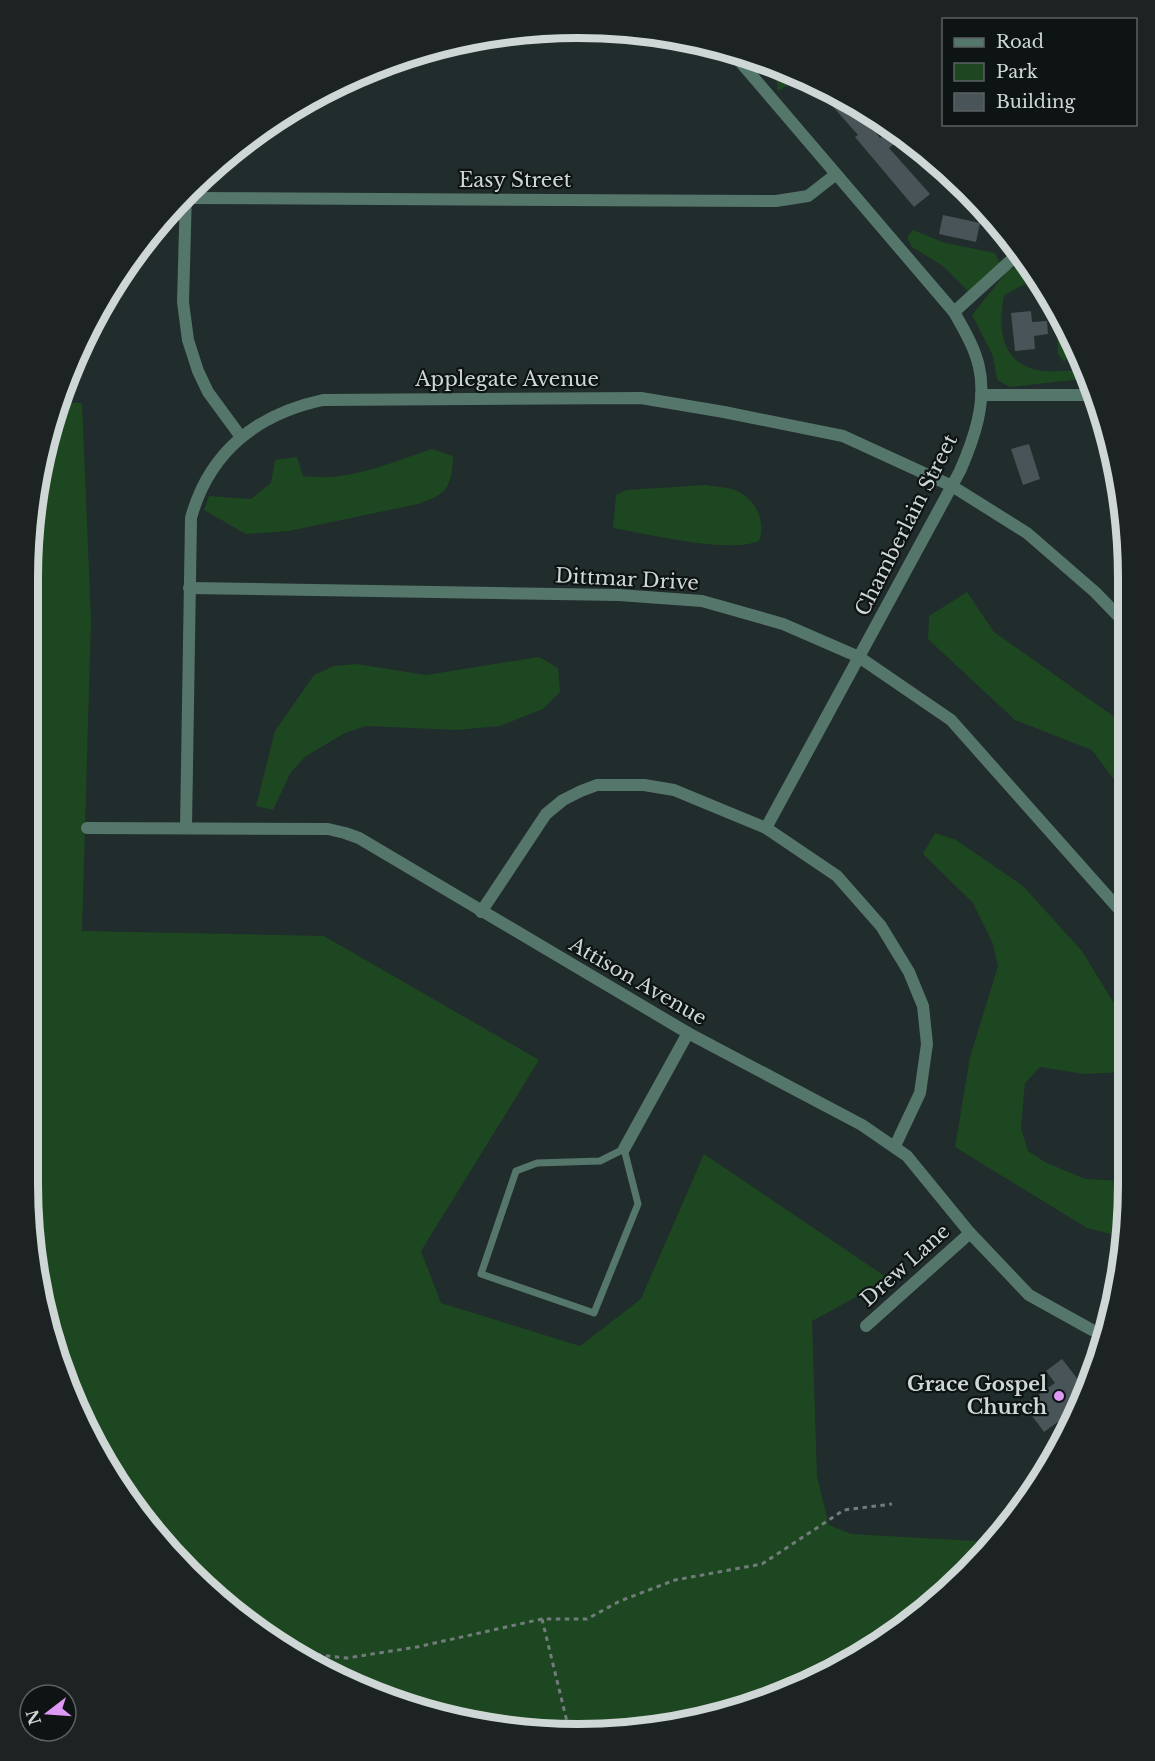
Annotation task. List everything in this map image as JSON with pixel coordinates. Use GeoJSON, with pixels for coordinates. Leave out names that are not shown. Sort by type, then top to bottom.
{"type":"FeatureCollection","features":[{"type":"Feature","properties":{"kind":"street","name":"Chamberlain Street"},"geometry":{"type":"LineString","coordinates":[[740,63],[954,312],[968,336],[979,368],[981,395],[976,430],[969,451],[952,486],[766,828]]}},
{"type":"Feature","properties":{"kind":"street","name":"Easy Street"},"geometry":{"type":"LineString","coordinates":[[196,196],[776,201],[807,196],[835,175]]}},
{"type":"Feature","properties":{"kind":"street"},"geometry":{"type":"LineString","coordinates":[[186,207],[183,302],[188,340],[208,392],[242,437]]}},
{"type":"Feature","properties":{"kind":"street"},"geometry":{"type":"LineString","coordinates":[[954,312],[1013,259]]}},
{"type":"Feature","properties":{"kind":"street"},"geometry":{"type":"LineString","coordinates":[[981,395],[1085,395]]}},
{"type":"Feature","properties":{"kind":"street","name":"Applegate Avenue"},"geometry":{"type":"LineString","coordinates":[[186,828],[191,518],[197,496],[219,459],[242,437],[265,420],[300,405],[323,400],[641,398],[843,436],[952,486],[1027,533],[1095,592],[1118,616]]}},
{"type":"Feature","properties":{"kind":"street","name":"Dittmar Drive"},"geometry":{"type":"LineString","coordinates":[[189,588],[619,595],[702,601],[783,624],[859,657],[951,720],[1118,908]]}},
{"type":"Feature","properties":{"kind":"street"},"geometry":{"type":"LineString","coordinates":[[481,912],[546,814],[563,800],[597,785],[644,785],[674,790],[766,828],[837,876],[881,926],[912,981],[922,1006],[927,1044],[920,1093],[895,1146]]}},
{"type":"Feature","properties":{"kind":"street","name":"Attison Avenue"},"geometry":{"type":"LineString","coordinates":[[87,828],[328,829],[345,832],[359,838],[688,1033],[862,1125],[895,1146],[907,1156],[970,1233],[1029,1295],[1097,1331]]}},
{"type":"Feature","properties":{"kind":"street"},"geometry":{"type":"LineString","coordinates":[[624,1149],[688,1033]]}},
{"type":"Feature","properties":{"kind":"street","name":"Drew Lane"},"geometry":{"type":"LineString","coordinates":[[866,1326],[970,1233]]}},
{"type":"Feature","properties":{"kind":"lane"},"geometry":{"type":"LineString","coordinates":[[624,1149],[638,1204],[594,1313],[481,1274],[516,1170],[537,1163],[600,1161],[624,1149]]}},
{"type":"Feature","properties":{"kind":"path"},"geometry":{"type":"LineString","coordinates":[[314,1655],[346,1658],[417,1647],[542,1620],[587,1618],[620,1601],[675,1580],[762,1564],[844,1510],[892,1504]]}},
{"type":"Feature","properties":{"kind":"path"},"geometry":{"type":"LineString","coordinates":[[542,1620],[567,1723]]}},
{"type":"Feature","properties":{"kind":"green space"},"geometry":{"type":"Polygon","coordinates":[[[775,75],[792,82],[778,91],[775,75]]]}},
{"type":"Feature","properties":{"kind":"green space"},"geometry":{"type":"Polygon","coordinates":[[[913,230],[945,243],[995,253],[1000,263],[970,293],[943,266],[912,247],[907,237],[913,230]]]}},
{"type":"Feature","properties":{"kind":"green space"},"geometry":{"type":"Polygon","coordinates":[[[1018,266],[1029,282],[1004,295],[1002,333],[1010,354],[1018,362],[1043,371],[1076,370],[1079,379],[1010,387],[997,380],[993,356],[972,315],[1008,270],[1018,266]]]}},
{"type":"Feature","properties":{"kind":"green space"},"geometry":{"type":"Polygon","coordinates":[[[1057,330],[1069,356],[1064,362],[1058,354],[1057,330]]]}},
{"type":"Feature","properties":{"kind":"green space"},"geometry":{"type":"Polygon","coordinates":[[[67,402],[82,403],[91,620],[82,931],[324,936],[539,1060],[421,1251],[441,1303],[580,1346],[641,1299],[704,1154],[889,1279],[812,1321],[817,1477],[829,1525],[851,1534],[982,1541],[934,1589],[878,1632],[848,1651],[784,1682],[717,1705],[648,1719],[578,1724],[542,1722],[472,1713],[404,1695],[339,1668],[307,1651],[249,1612],[221,1589],[172,1540],[129,1484],[93,1422],[66,1357],[48,1289],[39,1219],[39,542],[48,472],[67,402]]]}},
{"type":"Feature","properties":{"kind":"green space"},"geometry":{"type":"Polygon","coordinates":[[[432,449],[453,456],[451,475],[442,493],[418,504],[289,531],[246,534],[204,510],[209,496],[251,499],[271,483],[275,460],[297,457],[303,476],[337,476],[369,470],[432,449]]]}},
{"type":"Feature","properties":{"kind":"green space"},"geometry":{"type":"Polygon","coordinates":[[[706,485],[736,490],[751,501],[760,520],[759,541],[745,544],[709,544],[613,528],[616,495],[626,490],[706,485]]]}},
{"type":"Feature","properties":{"kind":"green space"},"geometry":{"type":"Polygon","coordinates":[[[967,592],[994,632],[1113,716],[1118,723],[1118,785],[1092,750],[1015,720],[928,639],[929,616],[967,592]]]}},
{"type":"Feature","properties":{"kind":"green space"},"geometry":{"type":"Polygon","coordinates":[[[539,657],[558,668],[560,692],[543,709],[500,726],[456,730],[366,726],[345,733],[306,756],[291,772],[273,810],[256,806],[275,731],[314,675],[334,666],[357,664],[426,675],[539,657]]]}},
{"type":"Feature","properties":{"kind":"green space"},"geometry":{"type":"Polygon","coordinates":[[[935,833],[956,840],[1023,886],[1082,951],[1118,1010],[1118,1072],[1084,1074],[1040,1067],[1025,1083],[1021,1128],[1028,1151],[1045,1162],[1085,1179],[1118,1181],[1115,1235],[1087,1228],[955,1147],[970,1057],[998,966],[993,944],[973,903],[923,854],[935,833]]]}},
{"type":"Feature","properties":{"kind":"building"},"geometry":{"type":"Polygon","coordinates":[[[828,101],[869,124],[880,138],[885,134],[892,139],[895,143],[889,148],[930,194],[914,207],[855,137],[858,135],[828,101]]]}},
{"type":"Feature","properties":{"kind":"building"},"geometry":{"type":"Polygon","coordinates":[[[943,215],[980,223],[976,242],[939,234],[943,215]]]}},
{"type":"Feature","properties":{"kind":"building"},"geometry":{"type":"Polygon","coordinates":[[[1031,311],[1032,322],[1047,321],[1048,334],[1034,336],[1035,349],[1015,351],[1011,313],[1031,311]]]}},
{"type":"Feature","properties":{"kind":"building"},"geometry":{"type":"Polygon","coordinates":[[[1029,444],[1040,479],[1023,485],[1011,449],[1029,444]]]}},
{"type":"Feature","properties":{"kind":"building","name":"Grace Gospel Church"},"geometry":{"type":"Polygon","coordinates":[[[1062,1359],[1079,1381],[1064,1417],[1044,1432],[1024,1405],[1055,1383],[1046,1371],[1062,1359]]]}},
{"type":"Feature","properties":{"kind":"place","name":"Grace Gospel Church"},"geometry":{"type":"Point","coordinates":[1059,1396]}}]}
